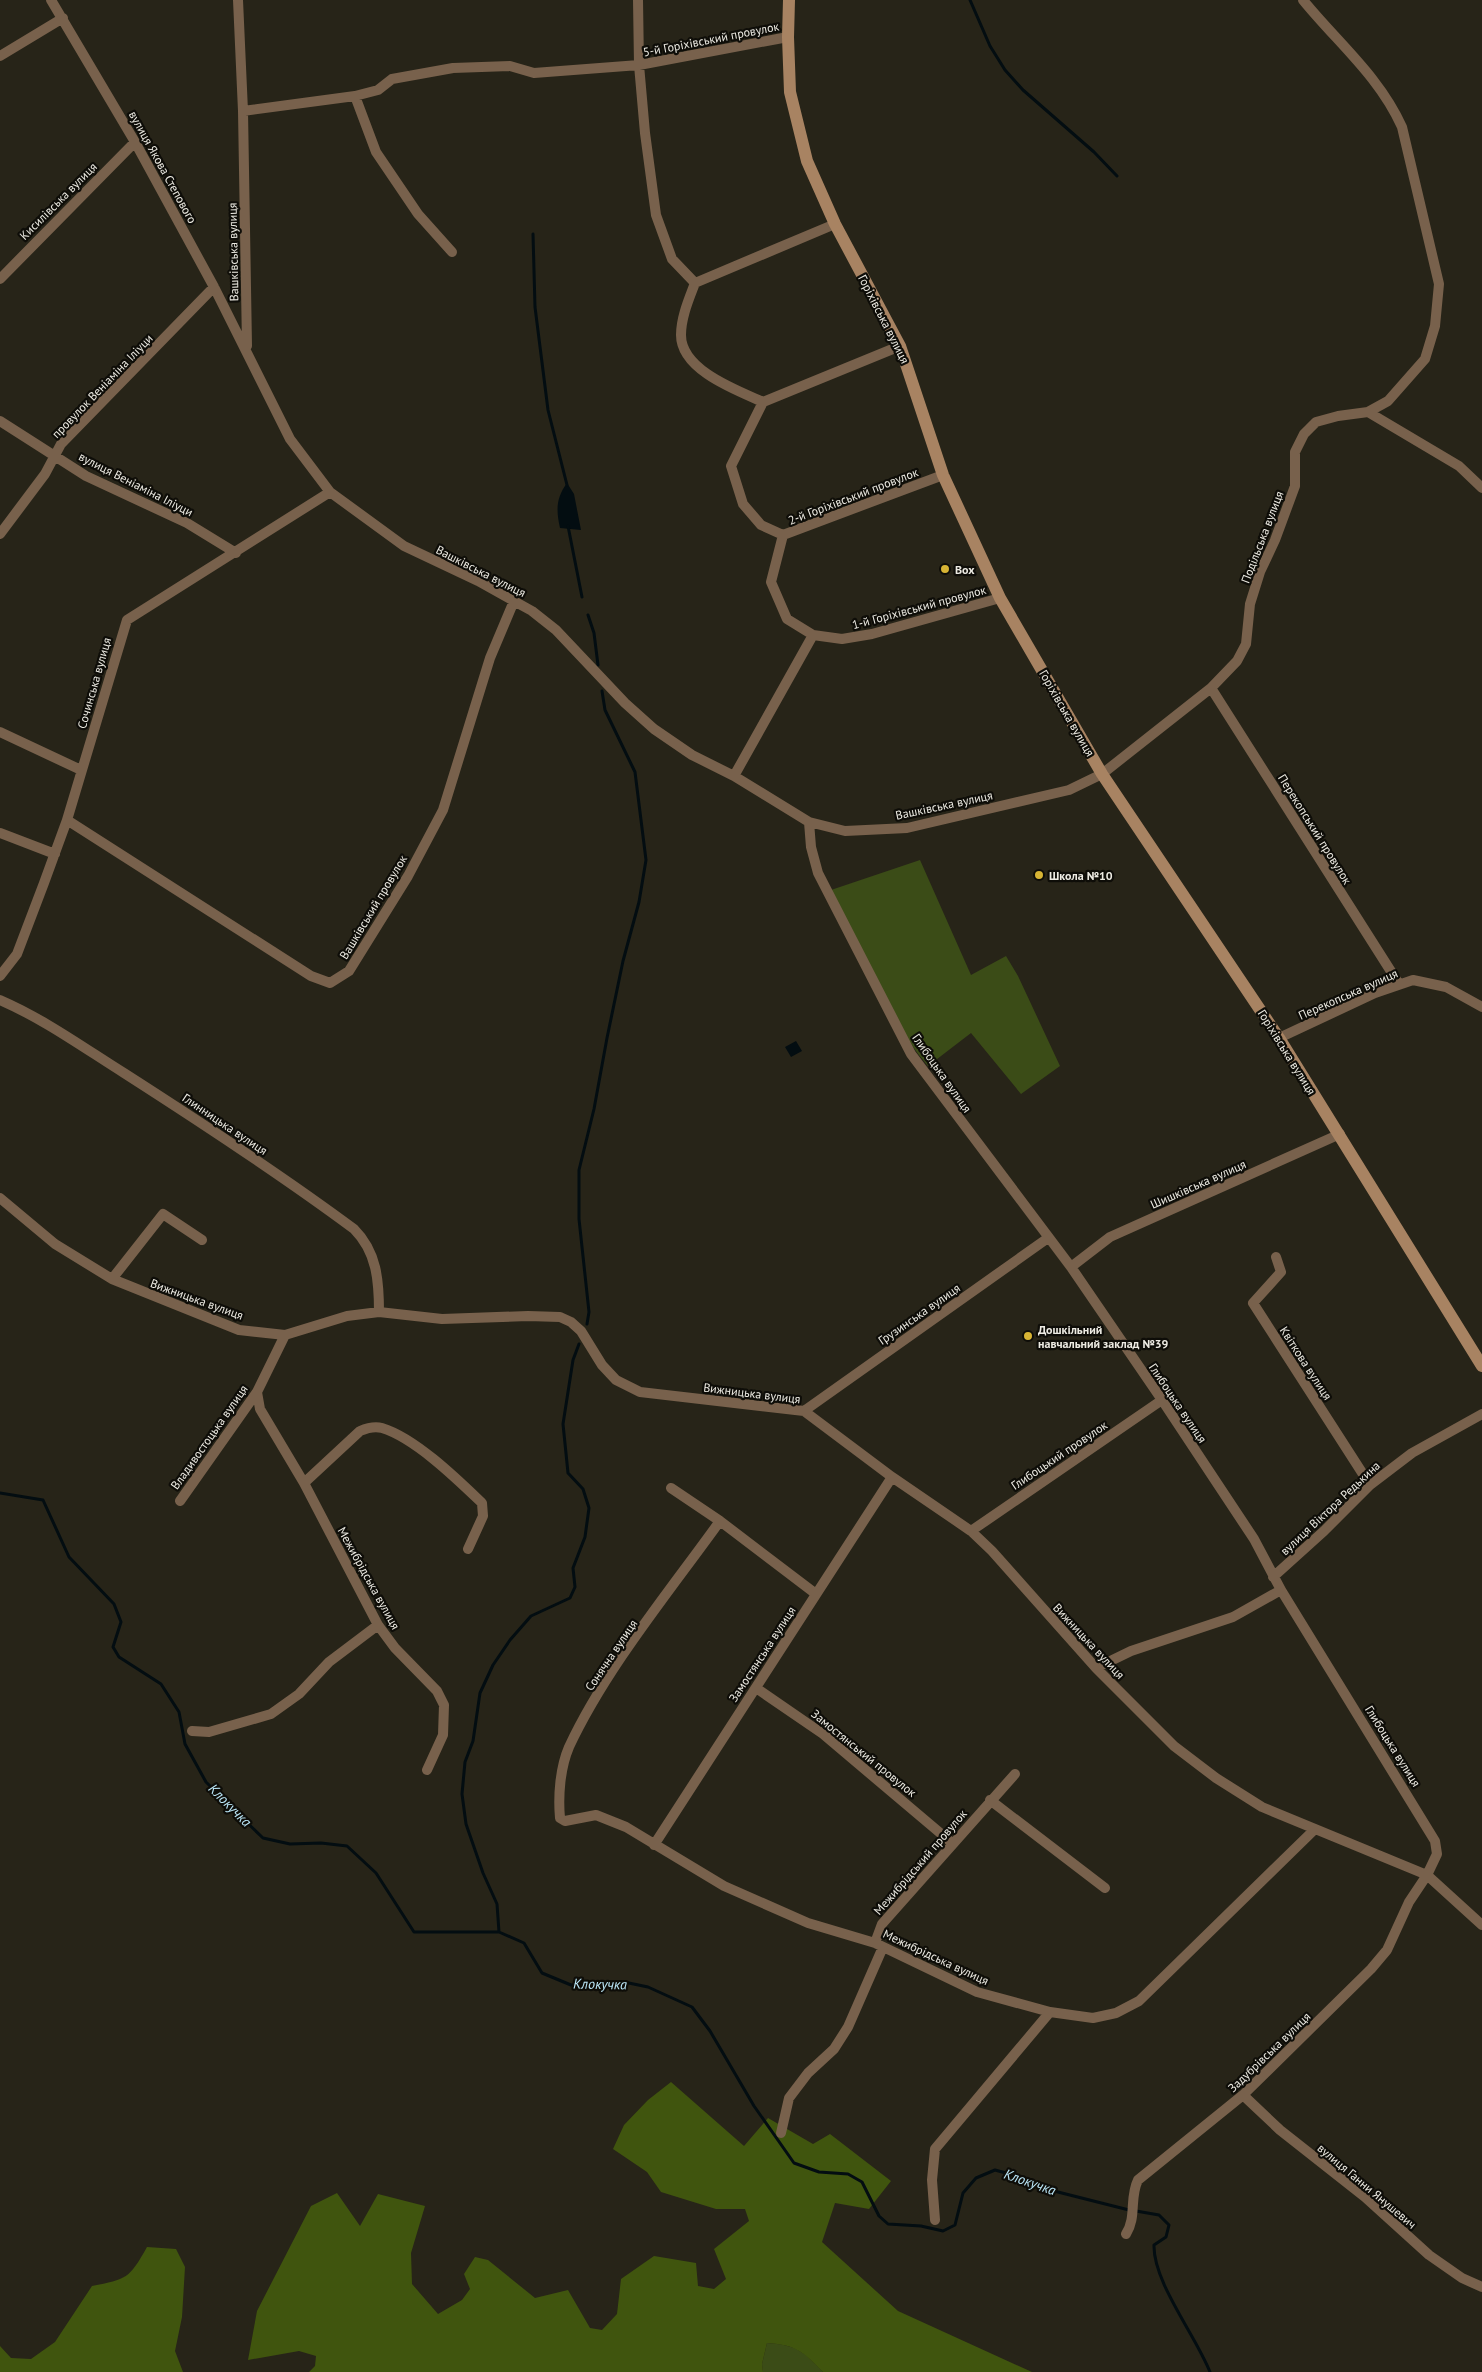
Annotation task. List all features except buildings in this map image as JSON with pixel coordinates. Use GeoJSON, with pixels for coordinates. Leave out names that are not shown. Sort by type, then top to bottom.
{"type":"FeatureCollection","features":[{"type":"Feature","properties":{"kind":"street","name":"вулиця Якова Степового"},"geometry":{"type":"LineString","coordinates":[[51,0],[135,142],[247,350]]}},
{"type":"Feature","properties":{"kind":"street","name":"Вашківська вулиця"},"geometry":{"type":"LineString","coordinates":[[238,0],[243,111],[247,350],[290,439],[330,492],[404,546],[478,581],[514,601],[556,630],[625,703],[654,729],[692,755],[734,776],[809,822],[844,831],[907,828],[1068,790],[1102,774]]}},
{"type":"Feature","properties":{"kind":"street","name":"5-й Горіхівський провулок"},"geometry":{"type":"LineString","coordinates":[[638,0],[638,65]]}},
{"type":"Feature","properties":{"kind":"street","name":"Горіхівська вулиця"},"geometry":{"type":"LineString","coordinates":[[789,0],[789,77],[794,110],[807,160],[835,224],[900,346],[944,475],[1000,598],[1102,774],[1279,1038],[1482,1366]]}},
{"type":"Feature","properties":{"kind":"street","name":"Подільська вулиця"},"geometry":{"type":"LineString","coordinates":[[1102,774],[1211,688],[1237,661],[1246,644],[1250,604],[1260,572],[1275,540],[1295,486],[1295,452],[1304,434],[1316,422],[1338,416],[1368,412],[1388,401],[1425,358],[1435,326],[1439,284],[1407,144],[1392,106],[1368,70],[1341,45],[1303,0]]}},
{"type":"Feature","properties":{"kind":"street"},"geometry":{"type":"LineString","coordinates":[[0,56],[63,18]]}},
{"type":"Feature","properties":{"kind":"street","name":"5-й Горіхівський провулок"},"geometry":{"type":"LineString","coordinates":[[243,111],[355,96],[378,90],[392,79],[453,68],[510,66],[525,73],[534,73],[638,65],[788,37]]}},
{"type":"Feature","properties":{"kind":"street"},"geometry":{"type":"LineString","coordinates":[[638,65],[656,215],[672,259],[695,283]]}},
{"type":"Feature","properties":{"kind":"street"},"geometry":{"type":"LineString","coordinates":[[355,96],[376,152],[418,214],[452,252]]}},
{"type":"Feature","properties":{"kind":"street","name":"Кисилівська вулиця"},"geometry":{"type":"LineString","coordinates":[[0,279],[135,142]]}},
{"type":"Feature","properties":{"kind":"street"},"geometry":{"type":"LineString","coordinates":[[835,224],[695,283],[685,313],[681,335],[692,362],[703,371],[763,402],[900,346]]}},
{"type":"Feature","properties":{"kind":"street","name":"провулок Веніаміна Іліуци"},"geometry":{"type":"LineString","coordinates":[[0,534],[45,474],[61,444],[214,287]]}},
{"type":"Feature","properties":{"kind":"street","name":"2-й Горіхівський провулок"},"geometry":{"type":"LineString","coordinates":[[763,402],[731,466],[743,504],[761,525],[783,535],[944,475]]}},
{"type":"Feature","properties":{"kind":"street"},"geometry":{"type":"LineString","coordinates":[[1368,412],[1458,466],[1482,488]]}},
{"type":"Feature","properties":{"kind":"street","name":"вулиця Веніаміна Іліуци"},"geometry":{"type":"LineString","coordinates":[[0,421],[86,476],[187,523],[236,553]]}},
{"type":"Feature","properties":{"kind":"street","name":"Сочинська вулиця"},"geometry":{"type":"LineString","coordinates":[[0,976],[17,954],[55,854],[127,620],[330,492]]}},
{"type":"Feature","properties":{"kind":"street","name":"1-й Горіхівський провулок"},"geometry":{"type":"LineString","coordinates":[[783,535],[771,582],[787,619],[813,635],[842,639],[872,634],[1000,598]]}},
{"type":"Feature","properties":{"kind":"street","name":"Вашківський провулок"},"geometry":{"type":"LineString","coordinates":[[67,820],[311,976],[330,984],[349,971],[408,876],[443,810],[490,658],[514,601]]}},
{"type":"Feature","properties":{"kind":"street"},"geometry":{"type":"LineString","coordinates":[[734,776],[813,635]]}},
{"type":"Feature","properties":{"kind":"street","name":"Перекопський провулок"},"geometry":{"type":"LineString","coordinates":[[1211,688],[1399,984]]}},
{"type":"Feature","properties":{"kind":"street"},"geometry":{"type":"LineString","coordinates":[[0,732],[81,770]]}},
{"type":"Feature","properties":{"kind":"street","name":"Глибоцька вулиця"},"geometry":{"type":"LineString","coordinates":[[809,822],[811,847],[818,873],[910,1054],[1071,1267],[1254,1539],[1273,1577],[1428,1827],[1435,1841],[1437,1854],[1427,1875]]}},
{"type":"Feature","properties":{"kind":"street"},"geometry":{"type":"LineString","coordinates":[[0,833],[55,854]]}},
{"type":"Feature","properties":{"kind":"street","name":"Перекопська вулиця"},"geometry":{"type":"LineString","coordinates":[[1279,1038],[1399,984],[1412,980],[1446,987],[1482,1008]]}},
{"type":"Feature","properties":{"kind":"street","name":"Глинницька вулиця"},"geometry":{"type":"LineString","coordinates":[[0,1000],[16,1007],[72,1040],[172,1104],[354,1229],[365,1240],[373,1256],[379,1288],[379,1312]]}},
{"type":"Feature","properties":{"kind":"street","name":"Шишківська вулиця"},"geometry":{"type":"LineString","coordinates":[[1071,1267],[1110,1237],[1340,1134]]}},
{"type":"Feature","properties":{"kind":"street","name":"Вижницька вулиця"},"geometry":{"type":"LineString","coordinates":[[0,1198],[55,1244],[112,1279],[239,1330],[285,1335],[347,1316],[379,1312],[442,1319],[528,1316],[560,1317],[571,1322],[581,1331],[602,1366],[616,1380],[640,1392],[804,1411],[892,1478],[971,1531],[992,1551],[1096,1668],[1174,1746],[1216,1778],[1262,1807],[1427,1875],[1482,1925]]}},
{"type":"Feature","properties":{"kind":"street"},"geometry":{"type":"LineString","coordinates":[[112,1279],[163,1214],[202,1240]]}},
{"type":"Feature","properties":{"kind":"street","name":"Грузинська вулиця"},"geometry":{"type":"LineString","coordinates":[[804,1411],[1048,1238]]}},
{"type":"Feature","properties":{"kind":"street","name":"Квіткова вулиця"},"geometry":{"type":"LineString","coordinates":[[1276,1256],[1281,1272],[1253,1304],[1370,1485]]}},
{"type":"Feature","properties":{"kind":"street","name":"Владивостоцька вулиця"},"geometry":{"type":"LineString","coordinates":[[180,1500],[257,1392],[285,1335]]}},
{"type":"Feature","properties":{"kind":"street","name":"Межибрідська вулиця"},"geometry":{"type":"LineString","coordinates":[[257,1392],[260,1409],[304,1483],[378,1625],[395,1648],[437,1691],[444,1705],[443,1735],[427,1770]]}},
{"type":"Feature","properties":{"kind":"street","name":"Глибоцький провулок"},"geometry":{"type":"LineString","coordinates":[[971,1531],[1162,1400]]}},
{"type":"Feature","properties":{"kind":"street","name":"вулиця Віктора Редькина"},"geometry":{"type":"LineString","coordinates":[[1273,1577],[1324,1531],[1370,1485],[1412,1453],[1482,1414]]}},
{"type":"Feature","properties":{"kind":"street"},"geometry":{"type":"LineString","coordinates":[[304,1483],[360,1431],[368,1427],[382,1428],[414,1445],[459,1481],[482,1503],[483,1516],[468,1549]]}},
{"type":"Feature","properties":{"kind":"street","name":"Замостянська вулиця"},"geometry":{"type":"LineString","coordinates":[[654,1845],[892,1478]]}},
{"type":"Feature","properties":{"kind":"street"},"geometry":{"type":"LineString","coordinates":[[671,1488],[816,1594]]}},
{"type":"Feature","properties":{"kind":"street","name":"Сонячна вулиця"},"geometry":{"type":"LineString","coordinates":[[560,1818],[559,1803],[562,1774],[569,1748],[612,1672],[720,1522]]}},
{"type":"Feature","properties":{"kind":"street"},"geometry":{"type":"LineString","coordinates":[[1096,1668],[1131,1651],[1233,1616],[1281,1590]]}},
{"type":"Feature","properties":{"kind":"street"},"geometry":{"type":"LineString","coordinates":[[192,1731],[209,1732],[271,1714],[299,1694],[329,1662],[378,1625]]}},
{"type":"Feature","properties":{"kind":"street","name":"Замостянський провулок"},"geometry":{"type":"LineString","coordinates":[[756,1688],[823,1734],[952,1843]]}},
{"type":"Feature","properties":{"kind":"street","name":"Межибрідський провулок"},"geometry":{"type":"LineString","coordinates":[[782,2133],[790,2098],[808,2074],[834,2049],[848,2028],[879,1945],[882,1924],[1015,1774]]}},
{"type":"Feature","properties":{"kind":"street"},"geometry":{"type":"LineString","coordinates":[[990,1800],[1105,1888]]}},
{"type":"Feature","properties":{"kind":"street","name":"Межибрідська вулиця"},"geometry":{"type":"LineString","coordinates":[[560,1818],[565,1821],[596,1815],[626,1827],[724,1886],[800,1920],[879,1945],[977,1992],[1050,2012],[1093,2018],[1116,2013],[1139,2001],[1316,1829]]}},
{"type":"Feature","properties":{"kind":"street","name":"Задубрівська вулиця"},"geometry":{"type":"LineString","coordinates":[[1126,2234],[1131,2226],[1133,2190],[1138,2180],[1243,2095],[1325,2016],[1387,1950],[1409,1902],[1427,1875]]}},
{"type":"Feature","properties":{"kind":"street"},"geometry":{"type":"LineString","coordinates":[[935,2220],[932,2180],[935,2149],[1050,2012]]}},
{"type":"Feature","properties":{"kind":"street","name":"вулиця Ганни Янушевич"},"geometry":{"type":"LineString","coordinates":[[1243,2095],[1280,2130],[1365,2197],[1429,2255],[1462,2278],[1482,2287]]}},
{"type":"Feature","properties":{"kind":"green space"},"geometry":{"type":"Polygon","coordinates":[[[920,860],[971,975],[1006,956],[1018,976],[1060,1066],[1021,1094],[971,1033],[928,1066],[913,1047],[886,1004],[831,890],[920,860]]]}},
{"type":"Feature","properties":{"kind":"green space"},"geometry":{"type":"Polygon","coordinates":[[[671,2082],[744,2146],[768,2118],[813,2144],[830,2134],[891,2181],[869,2209],[835,2203],[822,2242],[898,2311],[1032,2372],[823,2372],[799,2351],[786,2346],[767,2343],[762,2364],[763,2372],[309,2372],[315,2366],[316,2356],[299,2351],[248,2360],[257,2311],[311,2206],[337,2193],[360,2226],[378,2194],[425,2206],[411,2253],[412,2284],[438,2314],[462,2300],[470,2289],[464,2274],[475,2257],[488,2260],[535,2298],[568,2290],[590,2328],[602,2330],[617,2314],[621,2279],[654,2256],[696,2263],[698,2286],[714,2289],[726,2279],[714,2249],[749,2221],[745,2209],[716,2209],[661,2192],[647,2172],[613,2149],[624,2125],[648,2100],[671,2082]]]}},
{"type":"Feature","properties":{"kind":"green space"},"geometry":{"type":"Polygon","coordinates":[[[147,2247],[176,2249],[185,2267],[182,2317],[175,2351],[183,2372],[0,2372],[0,2346],[11,2358],[31,2359],[55,2342],[92,2286],[126,2276],[136,2266],[147,2247]]]}},
{"type":"Feature","properties":{"kind":"green space"},"geometry":{"type":"Polygon","coordinates":[[[767,2343],[786,2345],[799,2350],[823,2372],[763,2372],[762,2364],[767,2343]]]}},
{"type":"Feature","properties":{"kind":"shaded area"},"geometry":{"type":"Polygon","coordinates":[[[567,483],[574,494],[581,530],[560,528],[558,504],[567,483]]]}},
{"type":"Feature","properties":{"kind":"shaded area"},"geometry":{"type":"Polygon","coordinates":[[[796,1041],[802,1051],[791,1057],[785,1047],[796,1041]]]}},
{"type":"Feature","properties":{"kind":"waterway"},"geometry":{"type":"LineString","coordinates":[[970,0],[990,46],[1005,70],[1023,90],[1094,152],[1117,176]]}},
{"type":"Feature","properties":{"kind":"waterway"},"geometry":{"type":"LineString","coordinates":[[533,234],[535,307],[548,410],[567,485]]}},
{"type":"Feature","properties":{"kind":"waterway"},"geometry":{"type":"LineString","coordinates":[[568,526],[582,597]]}},
{"type":"Feature","properties":{"kind":"waterway"},"geometry":{"type":"LineString","coordinates":[[588,615],[594,633],[598,665]]}},
{"type":"Feature","properties":{"kind":"waterway"},"geometry":{"type":"LineString","coordinates":[[587,1324],[589,1312],[579,1219],[579,1170],[594,1109],[623,961],[639,902],[646,860],[635,772],[605,710],[602,691]]}},
{"type":"Feature","properties":{"kind":"waterway"},"geometry":{"type":"LineString","coordinates":[[499,1932],[497,1904],[483,1873],[466,1824],[462,1794],[465,1762],[473,1741],[480,1693],[493,1665],[510,1640],[531,1616],[570,1598],[575,1587],[573,1568],[585,1537],[589,1508],[583,1489],[568,1473],[563,1424],[573,1360],[579,1344]]}},
{"type":"Feature","properties":{"kind":"waterway","name":"Клокучка"},"geometry":{"type":"LineString","coordinates":[[0,1493],[43,1500],[69,1557],[114,1604],[121,1622],[113,1647],[119,1657],[161,1684],[179,1712],[185,1744],[206,1782],[263,1838],[290,1844],[321,1843],[347,1846],[376,1873],[414,1932],[499,1932],[524,1943],[542,1973],[571,1985],[624,1982],[648,1987],[692,2007],[710,2031],[754,2106],[794,2163],[819,2172],[848,2174],[862,2182],[879,2216],[888,2224],[921,2226],[943,2231],[955,2225],[963,2193],[976,2178],[995,2170],[1024,2178],[1050,2190],[1129,2210]]}},
{"type":"Feature","properties":{"kind":"waterway","name":"Клокучка"},"geometry":{"type":"LineString","coordinates":[[1136,2211],[1159,2215],[1169,2225],[1166,2237],[1154,2245],[1160,2275],[1210,2372]]}},
{"type":"Feature","properties":{"kind":"place","name":"Box"},"geometry":{"type":"Point","coordinates":[945,569]}},
{"type":"Feature","properties":{"kind":"place","name":"Школа №10"},"geometry":{"type":"Point","coordinates":[1039,875]}},
{"type":"Feature","properties":{"kind":"place","name":"Дошкільний навчальний заклад №39"},"geometry":{"type":"Point","coordinates":[1028,1336]}}]}
